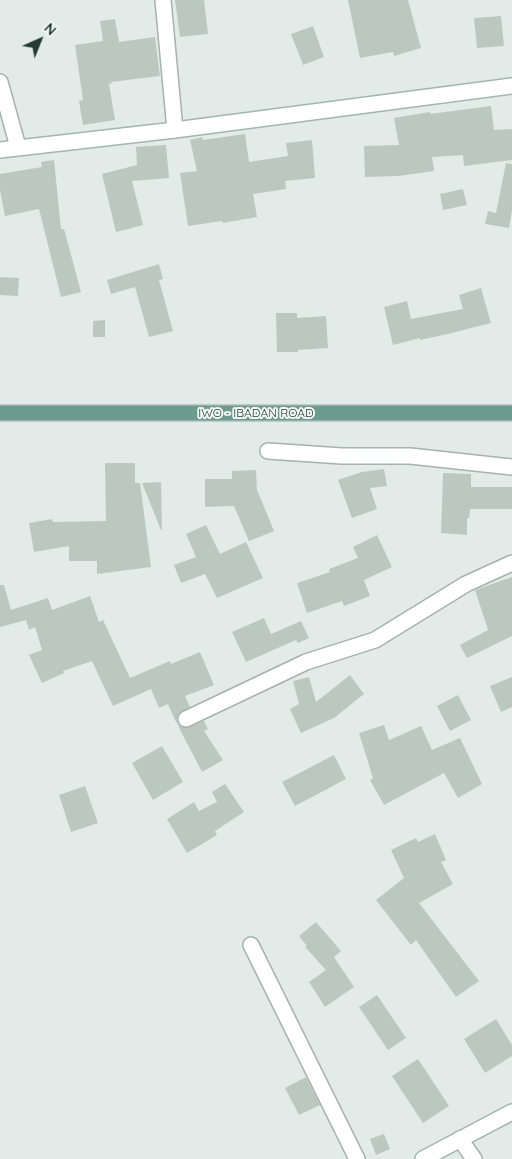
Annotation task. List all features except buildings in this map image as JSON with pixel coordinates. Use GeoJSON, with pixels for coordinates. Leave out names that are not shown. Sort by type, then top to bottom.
{"type":"FeatureCollection","features":[{"type":"Feature","properties":{"kind":"main road","name":"IWO - IBADAN ROAD"},"geometry":{"type":"LineString","coordinates":[[0,413],[512,413]]}},
{"type":"Feature","properties":{"kind":"street"},"geometry":{"type":"LineString","coordinates":[[163,0],[175,130]]}},
{"type":"Feature","properties":{"kind":"street"},"geometry":{"type":"LineString","coordinates":[[0,82],[4,90],[8,115],[18,147]]}},
{"type":"Feature","properties":{"kind":"street"},"geometry":{"type":"LineString","coordinates":[[0,150],[175,130],[512,86]]}},
{"type":"Feature","properties":{"kind":"street"},"geometry":{"type":"LineString","coordinates":[[268,451],[342,456],[410,456],[512,467]]}},
{"type":"Feature","properties":{"kind":"street"},"geometry":{"type":"LineString","coordinates":[[186,719],[306,662],[375,640],[466,584],[512,563]]}},
{"type":"Feature","properties":{"kind":"street"},"geometry":{"type":"LineString","coordinates":[[251,945],[357,1159]]}},
{"type":"Feature","properties":{"kind":"street"},"geometry":{"type":"LineString","coordinates":[[423,1159],[512,1112]]}},
{"type":"Feature","properties":{"kind":"street"},"geometry":{"type":"LineString","coordinates":[[460,1139],[474,1159]]}}]}
